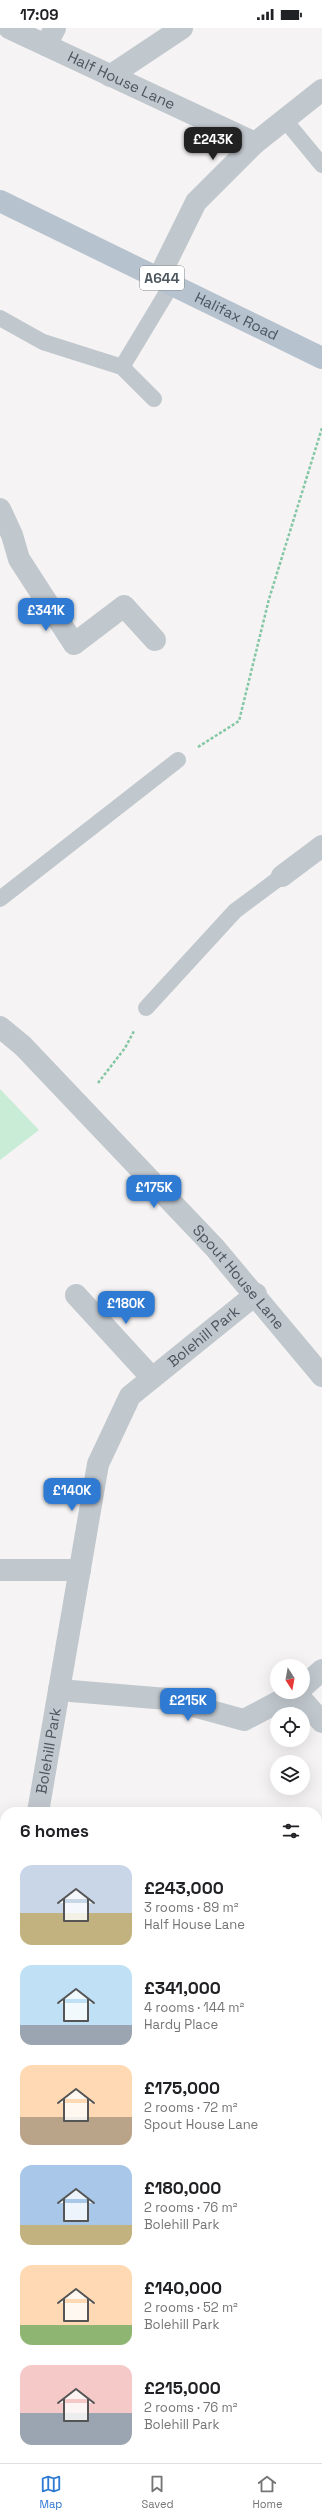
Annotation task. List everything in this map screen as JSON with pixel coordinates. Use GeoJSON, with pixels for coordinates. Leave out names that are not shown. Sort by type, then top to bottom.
{"type":"FeatureCollection","features":[{"type":"Feature","properties":{"kind":"main road","name":"Halifax Road"},"geometry":{"type":"LineString","coordinates":[[0,201],[166,280],[322,358]]}},
{"type":"Feature","properties":{"kind":"street","name":"Half House Lane"},"geometry":{"type":"LineString","coordinates":[[9,28],[51,37],[110,76],[255,143]]}},
{"type":"Feature","properties":{"kind":"street"},"geometry":{"type":"LineString","coordinates":[[110,76],[182,28]]}},
{"type":"Feature","properties":{"kind":"street"},"geometry":{"type":"LineString","coordinates":[[166,280],[196,202],[255,143],[322,90]]}},
{"type":"Feature","properties":{"kind":"street"},"geometry":{"type":"LineString","coordinates":[[0,509],[12,535],[19,559],[74,644],[124,606],[155,640]]}},
{"type":"Feature","properties":{"kind":"street"},"geometry":{"type":"LineString","coordinates":[[282,876],[322,846]]}},
{"type":"Feature","properties":{"kind":"street","name":"Spout House Lane"},"geometry":{"type":"LineString","coordinates":[[0,1027],[23,1046],[215,1248],[256,1294],[322,1376]]}},
{"type":"Feature","properties":{"kind":"street","name":"Bolehill Park"},"geometry":{"type":"LineString","coordinates":[[39,1807],[98,1464],[130,1396],[256,1294]]}},
{"type":"Feature","properties":{"kind":"street"},"geometry":{"type":"LineString","coordinates":[[76,1295],[152,1378]]}},
{"type":"Feature","properties":{"kind":"street"},"geometry":{"type":"LineString","coordinates":[[0,1570],[80,1570]]}},
{"type":"Feature","properties":{"kind":"street","name":"Bolehill Park"},"geometry":{"type":"LineString","coordinates":[[310,1681],[322,1670]]}},
{"type":"Feature","properties":{"kind":"street","name":"Bolehill Park"},"geometry":{"type":"LineString","coordinates":[[59,1690],[168,1699],[244,1720],[284,1699]]}},
{"type":"Feature","properties":{"kind":"street"},"geometry":{"type":"LineString","coordinates":[[305,1699],[322,1722]]}},
{"type":"Feature","properties":{"kind":"lane"},"geometry":{"type":"LineString","coordinates":[[284,119],[322,165]]}},
{"type":"Feature","properties":{"kind":"lane"},"geometry":{"type":"LineString","coordinates":[[122,367],[166,280]]}},
{"type":"Feature","properties":{"kind":"lane"},"geometry":{"type":"LineString","coordinates":[[0,318],[43,342],[122,367],[154,399]]}},
{"type":"Feature","properties":{"kind":"lane"},"geometry":{"type":"LineString","coordinates":[[0,900],[178,760]]}},
{"type":"Feature","properties":{"kind":"lane"},"geometry":{"type":"LineString","coordinates":[[146,1008],[235,911],[282,876]]}},
{"type":"Feature","properties":{"kind":"path"},"geometry":{"type":"LineString","coordinates":[[178,760],[239,721],[269,598],[322,428]]}},
{"type":"Feature","properties":{"kind":"path"},"geometry":{"type":"LineString","coordinates":[[80,1106],[125,1048],[146,1008]]}},
{"type":"Feature","properties":{"kind":"green space"},"geometry":{"type":"Polygon","coordinates":[[[0,1089],[39,1130],[0,1160],[0,1089]]]}}]}
